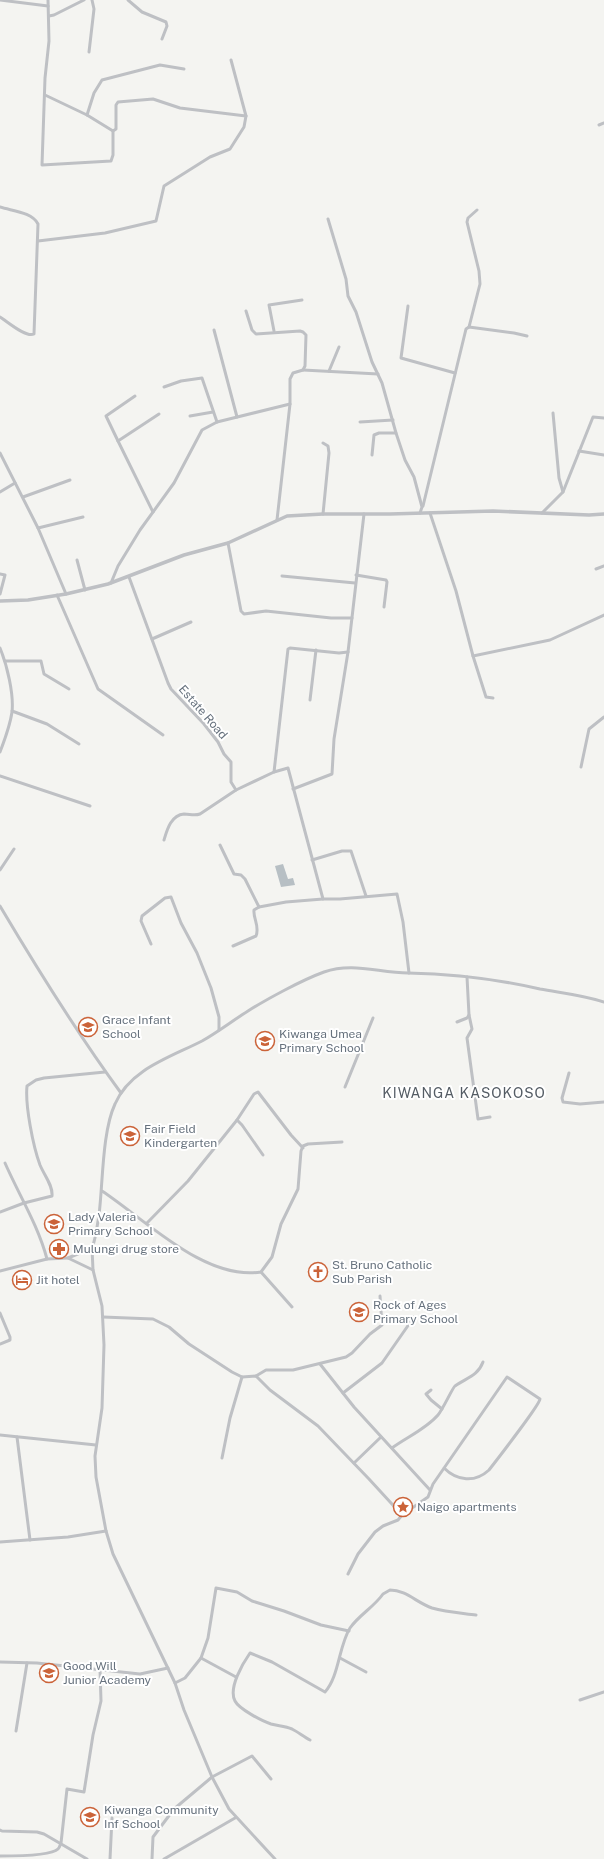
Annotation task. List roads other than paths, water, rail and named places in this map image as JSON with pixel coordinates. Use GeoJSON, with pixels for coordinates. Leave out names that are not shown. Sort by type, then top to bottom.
{"type":"FeatureCollection","features":[{"type":"Feature","properties":{"kind":"street"},"geometry":{"type":"LineString","coordinates":[[0,0],[48,6]]}},
{"type":"Feature","properties":{"kind":"street"},"geometry":{"type":"LineString","coordinates":[[48,0],[49,41],[45,72],[42,165],[110,162],[113,155],[113,131],[116,129],[117,103],[157,99],[187,109],[246,116]]}},
{"type":"Feature","properties":{"kind":"street"},"geometry":{"type":"LineString","coordinates":[[49,16],[84,0]]}},
{"type":"Feature","properties":{"kind":"street"},"geometry":{"type":"LineString","coordinates":[[89,52],[94,9],[92,0]]}},
{"type":"Feature","properties":{"kind":"street"},"geometry":{"type":"LineString","coordinates":[[128,0],[147,14],[166,22],[167,26],[162,39]]}},
{"type":"Feature","properties":{"kind":"street"},"geometry":{"type":"LineString","coordinates":[[38,241],[105,233],[156,221],[164,186],[206,160],[230,149],[244,127],[246,116],[231,60]]}},
{"type":"Feature","properties":{"kind":"street"},"geometry":{"type":"LineString","coordinates":[[87,115],[94,93],[102,80],[160,65],[184,69]]}},
{"type":"Feature","properties":{"kind":"street"},"geometry":{"type":"LineString","coordinates":[[45,95],[87,115],[113,131]]}},
{"type":"Feature","properties":{"kind":"street"},"geometry":{"type":"LineString","coordinates":[[598,125],[604,123]]}},
{"type":"Feature","properties":{"kind":"street"},"geometry":{"type":"LineString","coordinates":[[0,207],[27,214],[36,220],[38,224],[34,334],[31,336],[26,334],[0,317]]}},
{"type":"Feature","properties":{"kind":"street"},"geometry":{"type":"LineString","coordinates":[[420,513],[465,331],[469,327],[480,284],[479,271],[467,222],[468,218],[477,210]]}},
{"type":"Feature","properties":{"kind":"street"},"geometry":{"type":"LineString","coordinates":[[328,219],[346,279],[348,296],[356,312],[372,362],[382,384],[396,433],[405,460],[414,477],[422,507]]}},
{"type":"Feature","properties":{"kind":"street"},"geometry":{"type":"LineString","coordinates":[[274,331],[269,305],[302,300]]}},
{"type":"Feature","properties":{"kind":"street"},"geometry":{"type":"LineString","coordinates":[[408,306],[401,358],[455,373]]}},
{"type":"Feature","properties":{"kind":"street"},"geometry":{"type":"LineString","coordinates":[[246,310],[254,333],[259,334],[274,331],[300,331],[306,334],[305,366],[302,370]]}},
{"type":"Feature","properties":{"kind":"street"},"geometry":{"type":"LineString","coordinates":[[469,327],[527,336]]}},
{"type":"Feature","properties":{"kind":"street"},"geometry":{"type":"LineString","coordinates":[[214,330],[237,417]]}},
{"type":"Feature","properties":{"kind":"street"},"geometry":{"type":"LineString","coordinates":[[329,371],[339,348]]}},
{"type":"Feature","properties":{"kind":"street"},"geometry":{"type":"LineString","coordinates":[[277,520],[290,404],[291,375],[295,371],[302,370],[378,374]]}},
{"type":"Feature","properties":{"kind":"street"},"geometry":{"type":"LineString","coordinates":[[164,387],[202,378],[217,422]]}},
{"type":"Feature","properties":{"kind":"street"},"geometry":{"type":"LineString","coordinates":[[135,396],[106,416],[153,512]]}},
{"type":"Feature","properties":{"kind":"street"},"geometry":{"type":"LineString","coordinates":[[111,583],[118,566],[174,483],[200,433],[207,426],[217,422],[290,404]]}},
{"type":"Feature","properties":{"kind":"street"},"geometry":{"type":"LineString","coordinates":[[190,416],[213,412]]}},
{"type":"Feature","properties":{"kind":"street"},"geometry":{"type":"LineString","coordinates":[[553,413],[559,478],[562,492]]}},
{"type":"Feature","properties":{"kind":"street"},"geometry":{"type":"LineString","coordinates":[[118,441],[159,414]]}},
{"type":"Feature","properties":{"kind":"street"},"geometry":{"type":"LineString","coordinates":[[542,512],[562,492],[593,417],[604,418]]}},
{"type":"Feature","properties":{"kind":"street"},"geometry":{"type":"LineString","coordinates":[[360,422],[393,420]]}},
{"type":"Feature","properties":{"kind":"street"},"geometry":{"type":"LineString","coordinates":[[372,455],[374,435],[377,433],[396,433]]}},
{"type":"Feature","properties":{"kind":"street"},"geometry":{"type":"LineString","coordinates":[[323,443],[328,446],[329,453],[323,514]]}},
{"type":"Feature","properties":{"kind":"street"},"geometry":{"type":"LineString","coordinates":[[580,451],[604,455]]}},
{"type":"Feature","properties":{"kind":"street"},"geometry":{"type":"LineString","coordinates":[[0,452],[38,528],[66,594]]}},
{"type":"Feature","properties":{"kind":"street"},"geometry":{"type":"LineString","coordinates":[[22,498],[70,480]]}},
{"type":"Feature","properties":{"kind":"street"},"geometry":{"type":"LineString","coordinates":[[0,492],[15,483]]}},
{"type":"Feature","properties":{"kind":"street"},"geometry":{"type":"LineString","coordinates":[[0,601],[28,600],[66,594],[111,583],[184,555],[228,543],[287,516],[494,511],[589,515],[604,514]]}},
{"type":"Feature","properties":{"kind":"street"},"geometry":{"type":"LineString","coordinates":[[430,513],[456,591],[473,656],[486,697],[493,698]]}},
{"type":"Feature","properties":{"kind":"street"},"geometry":{"type":"LineString","coordinates":[[293,788],[332,774],[334,739],[348,652],[364,514]]}},
{"type":"Feature","properties":{"kind":"street"},"geometry":{"type":"LineString","coordinates":[[38,528],[83,516]]}},
{"type":"Feature","properties":{"kind":"street"},"geometry":{"type":"LineString","coordinates":[[228,543],[241,611],[244,614],[266,611],[330,618],[352,618]]}},
{"type":"Feature","properties":{"kind":"street"},"geometry":{"type":"LineString","coordinates":[[77,560],[85,590]]}},
{"type":"Feature","properties":{"kind":"street"},"geometry":{"type":"LineString","coordinates":[[596,569],[604,566]]}},
{"type":"Feature","properties":{"kind":"street"},"geometry":{"type":"LineString","coordinates":[[0,574],[5,575],[0,594]]}},
{"type":"Feature","properties":{"kind":"street"},"geometry":{"type":"LineString","coordinates":[[356,575],[386,580],[384,607]]}},
{"type":"Feature","properties":{"kind":"street"},"geometry":{"type":"LineString","coordinates":[[282,576],[355,583]]}},
{"type":"Feature","properties":{"kind":"street","name":"Estate Road"},"geometry":{"type":"LineString","coordinates":[[129,577],[169,686],[209,730],[231,762],[231,782],[236,790]]}},
{"type":"Feature","properties":{"kind":"street"},"geometry":{"type":"LineString","coordinates":[[57,595],[98,689],[163,735]]}},
{"type":"Feature","properties":{"kind":"street"},"geometry":{"type":"LineString","coordinates":[[473,656],[550,640],[604,615]]}},
{"type":"Feature","properties":{"kind":"street"},"geometry":{"type":"LineString","coordinates":[[152,639],[192,622]]}},
{"type":"Feature","properties":{"kind":"street"},"geometry":{"type":"LineString","coordinates":[[0,648],[5,661],[12,700],[12,711],[0,752]]}},
{"type":"Feature","properties":{"kind":"street"},"geometry":{"type":"LineString","coordinates":[[274,772],[287,650],[290,648],[339,653],[348,652]]}},
{"type":"Feature","properties":{"kind":"street"},"geometry":{"type":"LineString","coordinates":[[310,700],[316,650]]}},
{"type":"Feature","properties":{"kind":"street"},"geometry":{"type":"LineString","coordinates":[[5,661],[41,661],[44,674],[69,688]]}},
{"type":"Feature","properties":{"kind":"street"},"geometry":{"type":"LineString","coordinates":[[12,711],[47,724],[79,744]]}},
{"type":"Feature","properties":{"kind":"street"},"geometry":{"type":"LineString","coordinates":[[581,767],[589,729],[604,717]]}},
{"type":"Feature","properties":{"kind":"street"},"geometry":{"type":"LineString","coordinates":[[164,840],[168,826],[174,819],[182,814],[200,814],[236,790],[274,772],[288,768],[323,899]]}},
{"type":"Feature","properties":{"kind":"street"},"geometry":{"type":"LineString","coordinates":[[0,776],[90,806]]}},
{"type":"Feature","properties":{"kind":"street"},"geometry":{"type":"LineString","coordinates":[[220,845],[234,874],[241,875],[246,879],[259,907]]}},
{"type":"Feature","properties":{"kind":"street"},"geometry":{"type":"LineString","coordinates":[[0,870],[14,849]]}},
{"type":"Feature","properties":{"kind":"street"},"geometry":{"type":"LineString","coordinates":[[312,860],[342,851],[351,851],[366,896]]}},
{"type":"Feature","properties":{"kind":"street"},"geometry":{"type":"LineString","coordinates":[[233,946],[256,936],[258,931],[254,910],[259,907],[286,902],[397,894],[403,922],[409,973]]}},
{"type":"Feature","properties":{"kind":"street"},"geometry":{"type":"LineString","coordinates":[[151,944],[141,921],[142,916],[145,911],[165,898],[171,897],[181,923],[197,953],[211,988],[219,1017],[218,1030]]}},
{"type":"Feature","properties":{"kind":"street"},"geometry":{"type":"LineString","coordinates":[[0,906],[44,980],[105,1072],[121,1093]]}},
{"type":"Feature","properties":{"kind":"street"},"geometry":{"type":"LineString","coordinates":[[275,1859],[235,1818],[212,1777],[184,1710],[175,1683],[113,1554],[106,1531],[96,1478],[96,1445],[103,1388],[103,1317],[100,1294],[93,1270],[92,1248],[96,1236],[110,1120],[115,1103],[121,1093],[143,1071],[160,1060],[203,1040],[250,1010],[302,982],[339,968],[357,967],[409,973],[428,973],[466,977],[535,987],[579,995],[604,1002]]}},
{"type":"Feature","properties":{"kind":"street"},"geometry":{"type":"LineString","coordinates":[[466,977],[469,1015],[472,1029],[467,1038],[478,1119],[490,1117]]}},
{"type":"Feature","properties":{"kind":"street"},"geometry":{"type":"LineString","coordinates":[[457,1022],[467,1018],[469,1015]]}},
{"type":"Feature","properties":{"kind":"street"},"geometry":{"type":"LineString","coordinates":[[345,1087],[372,1018]]}},
{"type":"Feature","properties":{"kind":"street"},"geometry":{"type":"LineString","coordinates":[[0,1212],[24,1203],[50,1197],[52,1193],[38,1158],[26,1098],[27,1086],[30,1082],[44,1078],[105,1072]]}},
{"type":"Feature","properties":{"kind":"street"},"geometry":{"type":"LineString","coordinates":[[568,1073],[562,1098],[563,1102],[576,1104],[604,1102]]}},
{"type":"Feature","properties":{"kind":"street"},"geometry":{"type":"LineString","coordinates":[[147,1223],[188,1181],[237,1120],[254,1094],[258,1092],[291,1135],[303,1148]]}},
{"type":"Feature","properties":{"kind":"street"},"geometry":{"type":"LineString","coordinates":[[237,1120],[263,1155]]}},
{"type":"Feature","properties":{"kind":"street"},"geometry":{"type":"LineString","coordinates":[[102,1191],[196,1258],[206,1263],[241,1272],[261,1272],[272,1257],[281,1224],[298,1189],[303,1148],[308,1144],[342,1142]]}},
{"type":"Feature","properties":{"kind":"street"},"geometry":{"type":"LineString","coordinates":[[5,1163],[37,1229],[47,1259]]}},
{"type":"Feature","properties":{"kind":"street"},"geometry":{"type":"LineString","coordinates":[[0,1271],[47,1259],[68,1258],[92,1248]]}},
{"type":"Feature","properties":{"kind":"street"},"geometry":{"type":"LineString","coordinates":[[68,1258],[93,1270]]}},
{"type":"Feature","properties":{"kind":"street"},"geometry":{"type":"LineString","coordinates":[[261,1272],[292,1307]]}},
{"type":"Feature","properties":{"kind":"street"},"geometry":{"type":"LineString","coordinates":[[103,1317],[153,1319],[169,1327],[200,1351],[232,1372],[242,1377],[256,1376],[266,1370],[293,1370],[346,1357],[352,1353],[370,1334],[382,1326],[380,1296]]}},
{"type":"Feature","properties":{"kind":"street"},"geometry":{"type":"LineString","coordinates":[[0,1312],[10,1337],[10,1340],[0,1344]]}},
{"type":"Feature","properties":{"kind":"street"},"geometry":{"type":"LineString","coordinates":[[342,1393],[382,1363],[414,1317]]}},
{"type":"Feature","properties":{"kind":"street"},"geometry":{"type":"LineString","coordinates":[[392,1448],[431,1421],[442,1409],[454,1387],[473,1376],[479,1370],[483,1362]]}},
{"type":"Feature","properties":{"kind":"street"},"geometry":{"type":"LineString","coordinates":[[320,1364],[342,1393],[430,1490]]}},
{"type":"Feature","properties":{"kind":"street"},"geometry":{"type":"LineString","coordinates":[[256,1376],[270,1390],[318,1426],[402,1515]]}},
{"type":"Feature","properties":{"kind":"street"},"geometry":{"type":"LineString","coordinates":[[222,1458],[230,1418],[242,1377]]}},
{"type":"Feature","properties":{"kind":"street"},"geometry":{"type":"LineString","coordinates":[[348,1574],[358,1554],[374,1532],[382,1526],[398,1520],[402,1515],[428,1497],[430,1490],[444,1468],[507,1377],[540,1399],[538,1406],[524,1421],[489,1470],[482,1476],[477,1479],[454,1476],[444,1468]]}},
{"type":"Feature","properties":{"kind":"street"},"geometry":{"type":"LineString","coordinates":[[431,1390],[426,1394],[442,1409]]}},
{"type":"Feature","properties":{"kind":"street"},"geometry":{"type":"LineString","coordinates":[[0,1435],[96,1445]]}},
{"type":"Feature","properties":{"kind":"street"},"geometry":{"type":"LineString","coordinates":[[17,1437],[30,1540]]}},
{"type":"Feature","properties":{"kind":"street"},"geometry":{"type":"LineString","coordinates":[[354,1463],[381,1437]]}},
{"type":"Feature","properties":{"kind":"street"},"geometry":{"type":"LineString","coordinates":[[0,1542],[68,1537],[106,1531]]}},
{"type":"Feature","properties":{"kind":"street"},"geometry":{"type":"LineString","coordinates":[[175,1683],[185,1678],[201,1658],[208,1638],[216,1588],[238,1592],[252,1601],[321,1625],[349,1631]]}},
{"type":"Feature","properties":{"kind":"street"},"geometry":{"type":"LineString","coordinates":[[310,1740],[294,1730],[271,1724],[238,1705],[234,1695],[236,1677],[252,1653],[272,1662],[325,1692],[340,1658],[349,1631],[383,1594],[390,1590],[407,1594],[422,1604],[434,1608],[476,1614]]}},
{"type":"Feature","properties":{"kind":"street"},"geometry":{"type":"LineString","coordinates":[[201,1658],[236,1677]]}},
{"type":"Feature","properties":{"kind":"street"},"geometry":{"type":"LineString","coordinates":[[340,1658],[366,1672]]}},
{"type":"Feature","properties":{"kind":"street"},"geometry":{"type":"LineString","coordinates":[[0,1662],[100,1669],[145,1674],[168,1668]]}},
{"type":"Feature","properties":{"kind":"street"},"geometry":{"type":"LineString","coordinates":[[16,1731],[27,1663]]}},
{"type":"Feature","properties":{"kind":"street"},"geometry":{"type":"LineString","coordinates":[[0,1856],[31,1855],[58,1849],[61,1843],[67,1789],[82,1793],[84,1792],[93,1735],[101,1700],[100,1669]]}},
{"type":"Feature","properties":{"kind":"street"},"geometry":{"type":"LineString","coordinates":[[580,1700],[604,1692]]}},
{"type":"Feature","properties":{"kind":"street"},"geometry":{"type":"LineString","coordinates":[[152,1859],[154,1837],[174,1809],[212,1777],[252,1756],[271,1780]]}},
{"type":"Feature","properties":{"kind":"street"},"geometry":{"type":"LineString","coordinates":[[110,1859],[112,1818]]}},
{"type":"Feature","properties":{"kind":"street"},"geometry":{"type":"LineString","coordinates":[[164,1859],[235,1818]]}},
{"type":"Feature","properties":{"kind":"street"},"geometry":{"type":"LineString","coordinates":[[0,1830],[37,1832],[61,1843],[87,1859]]}},
{"type":"Feature","properties":{"kind":"place","name":"Grace Infant School"},"geometry":{"type":"Point","coordinates":[88,1027]}},
{"type":"Feature","properties":{"kind":"place","name":"Kiwanga Umea Primary School"},"geometry":{"type":"Point","coordinates":[265,1041]}},
{"type":"Feature","properties":{"kind":"place","name":"Fair Field Kindergarten"},"geometry":{"type":"Point","coordinates":[130,1136]}},
{"type":"Feature","properties":{"kind":"place","name":"Lady Valeria Primary School"},"geometry":{"type":"Point","coordinates":[54,1224]}},
{"type":"Feature","properties":{"kind":"place","name":"Mulungi drug store"},"geometry":{"type":"Point","coordinates":[59,1249]}},
{"type":"Feature","properties":{"kind":"place","name":"St. Bruno Catholic Sub Parish"},"geometry":{"type":"Point","coordinates":[318,1272]}},
{"type":"Feature","properties":{"kind":"place","name":"Jit hotel"},"geometry":{"type":"Point","coordinates":[22,1280]}},
{"type":"Feature","properties":{"kind":"place","name":"Rock of Ages Primary School"},"geometry":{"type":"Point","coordinates":[359,1312]}},
{"type":"Feature","properties":{"kind":"place","name":"Naigo apartments"},"geometry":{"type":"Point","coordinates":[403,1507]}},
{"type":"Feature","properties":{"kind":"place","name":"Good Will Junior Academy"},"geometry":{"type":"Point","coordinates":[49,1673]}},
{"type":"Feature","properties":{"kind":"place","name":"Kiwanga Community Inf School"},"geometry":{"type":"Point","coordinates":[90,1817]}},
{"type":"Feature","properties":{"kind":"district","name":"KIWANGA KASOKOSO"},"geometry":{"type":"Point","coordinates":[464,1093]}}]}
